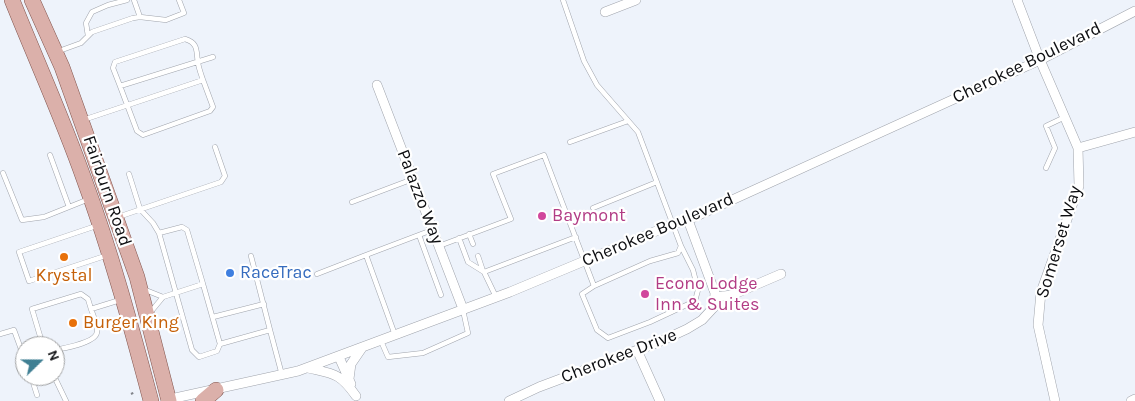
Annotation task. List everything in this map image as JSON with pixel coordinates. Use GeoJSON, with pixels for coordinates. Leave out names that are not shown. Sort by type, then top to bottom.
{"type":"FeatureCollection","features":[{"type":"Feature","properties":{"kind":"main road","name":"Fairburn Road"},"geometry":{"type":"LineString","coordinates":[[12,0],[72,145],[100,224],[124,299],[150,401]]}},
{"type":"Feature","properties":{"kind":"main road","name":"Fairburn Road"},"geometry":{"type":"LineString","coordinates":[[32,0],[56,53],[82,120],[140,288],[167,401]]}},
{"type":"Feature","properties":{"kind":"main road"},"geometry":{"type":"LineString","coordinates":[[202,401],[216,390]]}},
{"type":"Feature","properties":{"kind":"street"},"geometry":{"type":"LineString","coordinates":[[605,12],[636,0]]}},
{"type":"Feature","properties":{"kind":"street","name":"Somerset Way"},"geometry":{"type":"LineString","coordinates":[[1017,0],[1040,60],[1078,148],[1079,186],[1041,292],[1038,325],[1055,401]]}},
{"type":"Feature","properties":{"kind":"street","name":"Cherokee Boulevard"},"geometry":{"type":"LineString","coordinates":[[167,401],[308,368],[496,297],[673,224],[688,220],[1040,60],[1135,11]]}},
{"type":"Feature","properties":{"kind":"street","name":"Palazzo Way"},"geometry":{"type":"LineString","coordinates":[[377,86],[463,309]]}},
{"type":"Feature","properties":{"kind":"street"},"geometry":{"type":"LineString","coordinates":[[1078,148],[1135,132]]}},
{"type":"Feature","properties":{"kind":"street"},"geometry":{"type":"LineString","coordinates":[[688,220],[715,294],[714,297],[732,295],[781,274]]}},
{"type":"Feature","properties":{"kind":"street","name":"Cherokee Drive"},"geometry":{"type":"LineString","coordinates":[[509,401],[539,387],[680,332],[702,320],[714,307],[714,297]]}},
{"type":"Feature","properties":{"kind":"street"},"geometry":{"type":"LineString","coordinates":[[349,379],[351,364],[362,348]]}},
{"type":"Feature","properties":{"kind":"street"},"geometry":{"type":"LineString","coordinates":[[637,350],[660,401]]}},
{"type":"Feature","properties":{"kind":"street"},"geometry":{"type":"LineString","coordinates":[[339,357],[357,399]]}},
{"type":"Feature","properties":{"kind":"street"},"geometry":{"type":"LineString","coordinates":[[308,368],[336,374],[347,383],[357,399]]}},
{"type":"Feature","properties":{"kind":"street"},"geometry":{"type":"LineString","coordinates":[[1131,401],[1135,399]]}},
{"type":"Feature","properties":{"kind":"lane"},"geometry":{"type":"LineString","coordinates":[[88,36],[86,22],[92,12],[127,0]]}},
{"type":"Feature","properties":{"kind":"lane"},"geometry":{"type":"LineString","coordinates":[[134,0],[140,17]]}},
{"type":"Feature","properties":{"kind":"lane"},"geometry":{"type":"LineString","coordinates":[[56,53],[81,42],[92,32],[140,17],[166,20],[184,13],[179,0]]}},
{"type":"Feature","properties":{"kind":"lane"},"geometry":{"type":"LineString","coordinates":[[563,0],[584,61],[598,85],[638,132],[681,246],[693,270],[698,290],[695,301],[650,322],[608,338],[597,330],[582,294],[594,286],[650,261],[678,253],[681,246]]}},
{"type":"Feature","properties":{"kind":"lane"},"geometry":{"type":"LineString","coordinates":[[186,40],[196,47],[203,80],[213,107],[210,111],[144,135],[137,132],[113,68],[115,62],[186,40]]}},
{"type":"Feature","properties":{"kind":"lane"},"geometry":{"type":"LineString","coordinates":[[120,86],[213,57]]}},
{"type":"Feature","properties":{"kind":"lane"},"geometry":{"type":"LineString","coordinates":[[82,120],[203,80]]}},
{"type":"Feature","properties":{"kind":"lane"},"geometry":{"type":"LineString","coordinates":[[1046,168],[1055,148],[1046,126],[1065,117]]}},
{"type":"Feature","properties":{"kind":"lane"},"geometry":{"type":"LineString","coordinates":[[570,142],[628,121]]}},
{"type":"Feature","properties":{"kind":"lane"},"geometry":{"type":"LineString","coordinates":[[116,218],[221,182],[226,176],[215,147]]}},
{"type":"Feature","properties":{"kind":"lane"},"geometry":{"type":"LineString","coordinates":[[50,155],[69,207]]}},
{"type":"Feature","properties":{"kind":"lane"},"geometry":{"type":"LineString","coordinates":[[439,246],[510,218],[493,174],[544,156],[594,286]]}},
{"type":"Feature","properties":{"kind":"lane"},"geometry":{"type":"LineString","coordinates":[[2,173],[22,220],[44,217],[91,198]]}},
{"type":"Feature","properties":{"kind":"lane"},"geometry":{"type":"LineString","coordinates":[[129,174],[140,209],[153,223],[159,234],[192,350],[199,357],[217,351],[220,344],[212,325],[212,317],[205,302],[203,284],[195,269],[187,230],[182,227],[159,234]]}},
{"type":"Feature","properties":{"kind":"lane"},"geometry":{"type":"LineString","coordinates":[[352,202],[413,179]]}},
{"type":"Feature","properties":{"kind":"lane"},"geometry":{"type":"LineString","coordinates":[[593,208],[657,182]]}},
{"type":"Feature","properties":{"kind":"lane"},"geometry":{"type":"LineString","coordinates":[[100,224],[19,252],[29,281],[110,254]]}},
{"type":"Feature","properties":{"kind":"lane"},"geometry":{"type":"LineString","coordinates":[[317,274],[433,230]]}},
{"type":"Feature","properties":{"kind":"lane"},"geometry":{"type":"LineString","coordinates":[[469,234],[473,244]]}},
{"type":"Feature","properties":{"kind":"lane"},"geometry":{"type":"LineString","coordinates":[[419,235],[441,295]]}},
{"type":"Feature","properties":{"kind":"lane"},"geometry":{"type":"LineString","coordinates":[[459,238],[468,262],[484,272]]}},
{"type":"Feature","properties":{"kind":"lane"},"geometry":{"type":"LineString","coordinates":[[484,272],[576,238]]}},
{"type":"Feature","properties":{"kind":"lane"},"geometry":{"type":"LineString","coordinates":[[164,253],[171,251]]}},
{"type":"Feature","properties":{"kind":"lane"},"geometry":{"type":"LineString","coordinates":[[366,255],[395,336]]}},
{"type":"Feature","properties":{"kind":"lane"},"geometry":{"type":"LineString","coordinates":[[251,256],[282,375]]}},
{"type":"Feature","properties":{"kind":"lane"},"geometry":{"type":"LineString","coordinates":[[478,256],[496,297]]}},
{"type":"Feature","properties":{"kind":"lane"},"geometry":{"type":"LineString","coordinates":[[167,262],[174,260]]}},
{"type":"Feature","properties":{"kind":"lane"},"geometry":{"type":"LineString","coordinates":[[171,276],[177,275]]}},
{"type":"Feature","properties":{"kind":"lane"},"geometry":{"type":"LineString","coordinates":[[147,317],[163,297],[203,284]]}},
{"type":"Feature","properties":{"kind":"lane"},"geometry":{"type":"LineString","coordinates":[[140,288],[163,297]]}},
{"type":"Feature","properties":{"kind":"lane"},"geometry":{"type":"LineString","coordinates":[[40,336],[32,309],[81,294],[88,299],[97,330],[95,337],[89,341],[65,347]]}},
{"type":"Feature","properties":{"kind":"lane"},"geometry":{"type":"LineString","coordinates":[[91,309],[124,299]]}},
{"type":"Feature","properties":{"kind":"lane"},"geometry":{"type":"LineString","coordinates":[[212,317],[264,304]]}},
{"type":"Feature","properties":{"kind":"lane"},"geometry":{"type":"LineString","coordinates":[[180,309],[186,307]]}},
{"type":"Feature","properties":{"kind":"lane"},"geometry":{"type":"LineString","coordinates":[[381,341],[388,357],[423,353],[468,333],[463,309]]}},
{"type":"Feature","properties":{"kind":"lane"},"geometry":{"type":"LineString","coordinates":[[183,318],[189,317]]}},
{"type":"Feature","properties":{"kind":"lane"},"geometry":{"type":"LineString","coordinates":[[0,334],[14,330],[16,336]]}},
{"type":"Feature","properties":{"kind":"lane"},"geometry":{"type":"LineString","coordinates":[[187,332],[193,330]]}},
{"type":"Feature","properties":{"kind":"lane"},"geometry":{"type":"LineString","coordinates":[[220,344],[270,330]]}},
{"type":"Feature","properties":{"kind":"lane"},"geometry":{"type":"LineString","coordinates":[[211,336],[217,334]]}},
{"type":"Feature","properties":{"kind":"lane"},"geometry":{"type":"LineString","coordinates":[[190,342],[196,340]]}},
{"type":"Feature","properties":{"kind":"lane"},"geometry":{"type":"LineString","coordinates":[[34,386],[37,396]]}},
{"type":"Feature","properties":{"kind":"lane"},"geometry":{"type":"LineString","coordinates":[[59,386],[66,401]]}},
{"type":"Feature","properties":{"kind":"path"},"geometry":{"type":"LineString","coordinates":[[131,395],[135,392]]}},
{"type":"Feature","properties":{"kind":"place","name":"Baymont"},"geometry":{"type":"Point","coordinates":[542,216]}},
{"type":"Feature","properties":{"kind":"place","name":"Krystal"},"geometry":{"type":"Point","coordinates":[64,257]}},
{"type":"Feature","properties":{"kind":"place","name":"RaceTrac"},"geometry":{"type":"Point","coordinates":[230,273]}},
{"type":"Feature","properties":{"kind":"place","name":"Econo Lodge Inn & Suites"},"geometry":{"type":"Point","coordinates":[645,294]}},
{"type":"Feature","properties":{"kind":"place","name":"Burger King"},"geometry":{"type":"Point","coordinates":[73,323]}}]}
